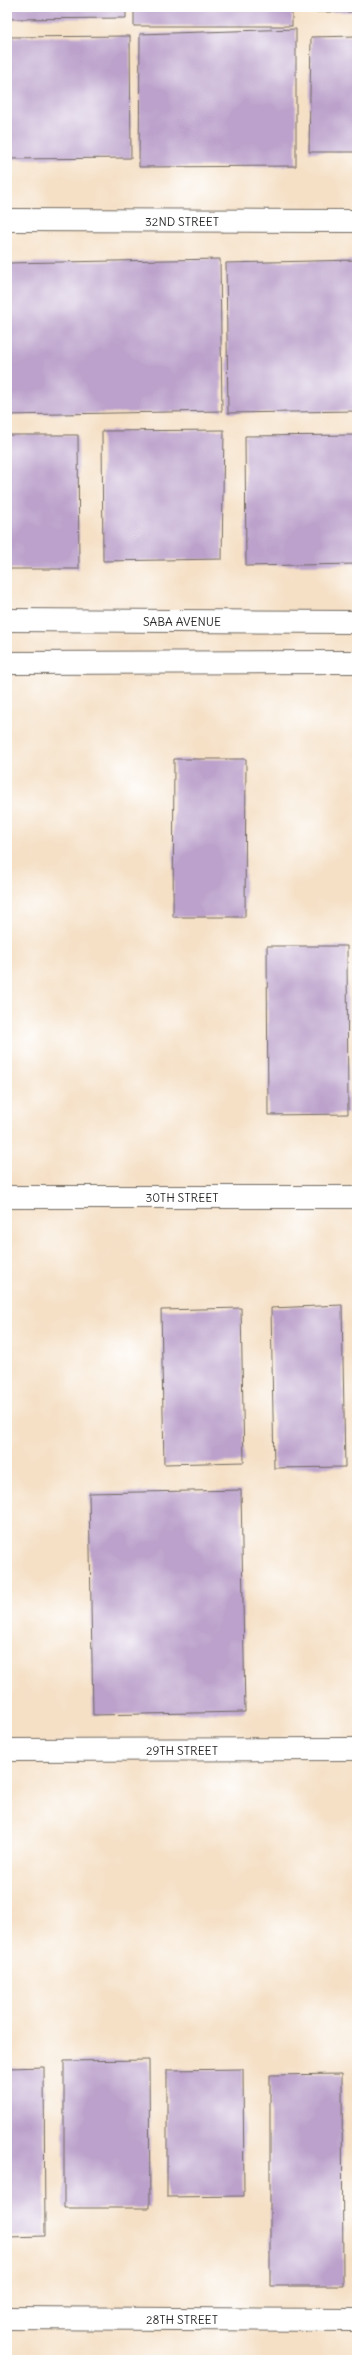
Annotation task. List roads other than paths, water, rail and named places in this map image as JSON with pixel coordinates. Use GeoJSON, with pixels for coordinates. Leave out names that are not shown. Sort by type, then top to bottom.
{"type":"FeatureCollection","features":[{"type":"Feature","properties":{"kind":"street","name":"32ND STREET"},"geometry":{"type":"LineString","coordinates":[[7,220],[357,221]]}},
{"type":"Feature","properties":{"kind":"street","name":"SABA AVENUE"},"geometry":{"type":"LineString","coordinates":[[7,620],[357,622]]}},
{"type":"Feature","properties":{"kind":"street"},"geometry":{"type":"LineString","coordinates":[[7,663],[357,662]]}},
{"type":"Feature","properties":{"kind":"street","name":"30TH STREET"},"geometry":{"type":"LineString","coordinates":[[7,1197],[357,1198]]}},
{"type":"Feature","properties":{"kind":"street","name":"29TH STREET"},"geometry":{"type":"LineString","coordinates":[[7,1750],[357,1749]]}},
{"type":"Feature","properties":{"kind":"street","name":"28TH STREET"},"geometry":{"type":"LineString","coordinates":[[7,2318],[357,2320]]}}]}
